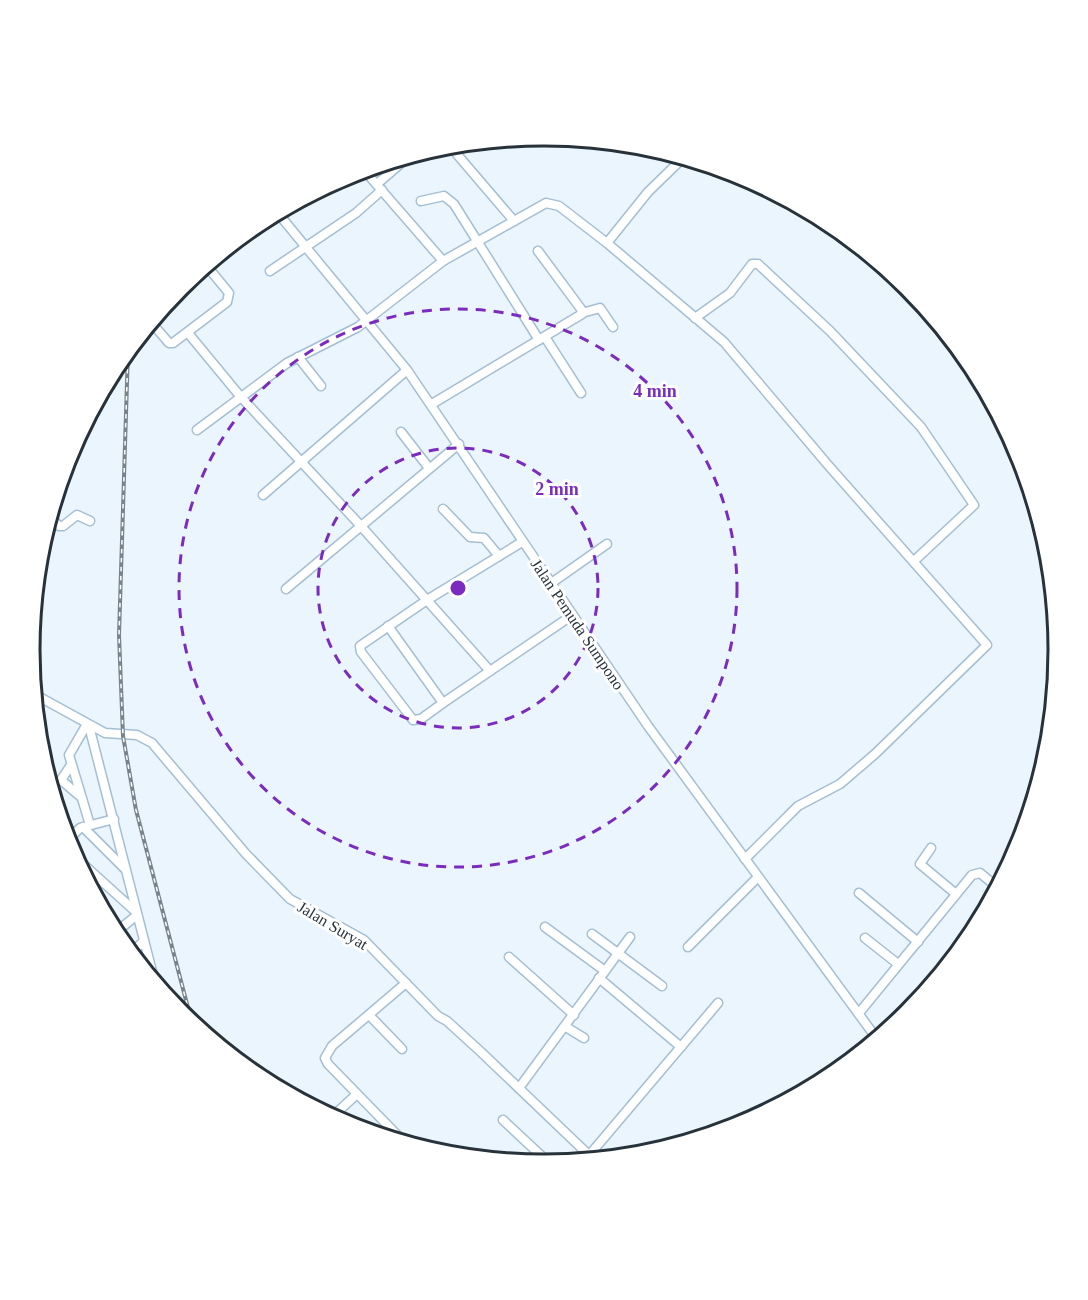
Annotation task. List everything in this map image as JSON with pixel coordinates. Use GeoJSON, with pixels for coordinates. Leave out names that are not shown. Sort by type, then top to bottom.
{"type":"FeatureCollection","features":[{"type":"Feature","properties":{"kind":"street"},"geometry":{"type":"LineString","coordinates":[[457,154],[514,221]]}},
{"type":"Feature","properties":{"kind":"street"},"geometry":{"type":"LineString","coordinates":[[607,243],[648,192],[676,165]]}},
{"type":"Feature","properties":{"kind":"street"},"geometry":{"type":"LineString","coordinates":[[270,271],[305,244],[356,213],[397,169]]}},
{"type":"Feature","properties":{"kind":"street"},"geometry":{"type":"LineString","coordinates":[[371,177],[443,261]]}},
{"type":"Feature","properties":{"kind":"street"},"geometry":{"type":"LineString","coordinates":[[421,201],[447,197],[466,220],[476,242],[581,393]]}},
{"type":"Feature","properties":{"kind":"street"},"geometry":{"type":"LineString","coordinates":[[198,430],[240,396],[298,357],[358,327],[443,261],[551,202],[607,243],[724,342],[828,465],[987,645],[878,752],[840,783],[798,806],[745,859]]}},
{"type":"Feature","properties":{"kind":"street","name":"Jalan Pemuda Sumpono"},"geometry":{"type":"LineString","coordinates":[[284,219],[367,318],[432,404],[571,616],[648,726],[819,963],[872,1032]]}},
{"type":"Feature","properties":{"kind":"street"},"geometry":{"type":"LineString","coordinates":[[538,251],[582,313]]}},
{"type":"Feature","properties":{"kind":"street"},"geometry":{"type":"LineString","coordinates":[[695,318],[730,293],[751,266],[758,264],[830,331],[921,427],[973,501],[973,508],[914,561]]}},
{"type":"Feature","properties":{"kind":"street"},"geometry":{"type":"LineString","coordinates":[[157,329],[169,343],[175,342],[230,298],[227,289],[211,272]]}},
{"type":"Feature","properties":{"kind":"street"},"geometry":{"type":"LineString","coordinates":[[432,404],[582,313],[600,308],[613,327]]}},
{"type":"Feature","properties":{"kind":"street"},"geometry":{"type":"LineString","coordinates":[[188,333],[240,396],[301,460],[490,671]]}},
{"type":"Feature","properties":{"kind":"street"},"geometry":{"type":"LineString","coordinates":[[298,357],[321,386]]}},
{"type":"Feature","properties":{"kind":"street"},"geometry":{"type":"LineString","coordinates":[[263,495],[407,370]]}},
{"type":"Feature","properties":{"kind":"street"},"geometry":{"type":"LineString","coordinates":[[401,432],[429,468]]}},
{"type":"Feature","properties":{"kind":"street"},"geometry":{"type":"LineString","coordinates":[[286,589],[459,444]]}},
{"type":"Feature","properties":{"kind":"street"},"geometry":{"type":"LineString","coordinates":[[443,509],[470,537],[483,537],[499,556]]}},
{"type":"Feature","properties":{"kind":"street"},"geometry":{"type":"LineString","coordinates":[[57,525],[63,526],[77,515],[90,521]]}},
{"type":"Feature","properties":{"kind":"street"},"geometry":{"type":"LineString","coordinates":[[522,542],[388,626],[361,645],[361,652],[412,720],[421,719],[571,616]]}},
{"type":"Feature","properties":{"kind":"street"},"geometry":{"type":"LineString","coordinates":[[550,584],[607,544]]}},
{"type":"Feature","properties":{"kind":"street"},"geometry":{"type":"LineString","coordinates":[[388,626],[442,703]]}},
{"type":"Feature","properties":{"kind":"street","name":"Jalan Suryat"},"geometry":{"type":"LineString","coordinates":[[43,699],[88,725],[115,736],[137,735],[152,743],[246,854],[290,899],[364,940],[438,1016],[447,1021],[519,1088],[583,1151]]}},
{"type":"Feature","properties":{"kind":"street"},"geometry":{"type":"LineString","coordinates":[[88,725],[70,750],[71,765],[82,798],[86,826],[126,870]]}},
{"type":"Feature","properties":{"kind":"street"},"geometry":{"type":"LineString","coordinates":[[88,725],[114,819],[147,960]]}},
{"type":"Feature","properties":{"kind":"street"},"geometry":{"type":"LineString","coordinates":[[71,765],[61,780],[82,798]]}},
{"type":"Feature","properties":{"kind":"street"},"geometry":{"type":"LineString","coordinates":[[76,834],[86,826],[114,819]]}},
{"type":"Feature","properties":{"kind":"street"},"geometry":{"type":"LineString","coordinates":[[932,848],[920,864],[956,894]]}},
{"type":"Feature","properties":{"kind":"street"},"geometry":{"type":"LineString","coordinates":[[859,1013],[976,872],[991,883]]}},
{"type":"Feature","properties":{"kind":"street"},"geometry":{"type":"LineString","coordinates":[[92,873],[136,914]]}},
{"type":"Feature","properties":{"kind":"street"},"geometry":{"type":"LineString","coordinates":[[688,946],[758,877]]}},
{"type":"Feature","properties":{"kind":"street"},"geometry":{"type":"LineString","coordinates":[[859,893],[918,942]]}},
{"type":"Feature","properties":{"kind":"street"},"geometry":{"type":"LineString","coordinates":[[123,926],[136,914]]}},
{"type":"Feature","properties":{"kind":"street"},"geometry":{"type":"LineString","coordinates":[[545,927],[605,970]]}},
{"type":"Feature","properties":{"kind":"street"},"geometry":{"type":"LineString","coordinates":[[592,934],[662,986]]}},
{"type":"Feature","properties":{"kind":"street"},"geometry":{"type":"LineString","coordinates":[[519,1088],[630,937]]}},
{"type":"Feature","properties":{"kind":"street"},"geometry":{"type":"LineString","coordinates":[[865,938],[898,964]]}},
{"type":"Feature","properties":{"kind":"street"},"geometry":{"type":"LineString","coordinates":[[138,947],[144,941]]}},
{"type":"Feature","properties":{"kind":"street"},"geometry":{"type":"LineString","coordinates":[[509,957],[574,1015]]}},
{"type":"Feature","properties":{"kind":"street"},"geometry":{"type":"LineString","coordinates":[[599,978],[681,1047]]}},
{"type":"Feature","properties":{"kind":"street"},"geometry":{"type":"LineString","coordinates":[[392,1130],[328,1064],[325,1058],[332,1046],[406,983]]}},
{"type":"Feature","properties":{"kind":"street"},"geometry":{"type":"LineString","coordinates":[[596,1150],[718,1003]]}},
{"type":"Feature","properties":{"kind":"street"},"geometry":{"type":"LineString","coordinates":[[369,1015],[402,1049]]}},
{"type":"Feature","properties":{"kind":"street"},"geometry":{"type":"LineString","coordinates":[[566,1027],[584,1038]]}},
{"type":"Feature","properties":{"kind":"street"},"geometry":{"type":"LineString","coordinates":[[340,1110],[357,1094]]}},
{"type":"Feature","properties":{"kind":"street"},"geometry":{"type":"LineString","coordinates":[[503,1120],[538,1154]]}},
{"type":"Feature","properties":{"kind":"railway"},"geometry":{"type":"LineString","coordinates":[[128,367],[119,635],[123,736],[136,810],[187,1005]]}}]}
